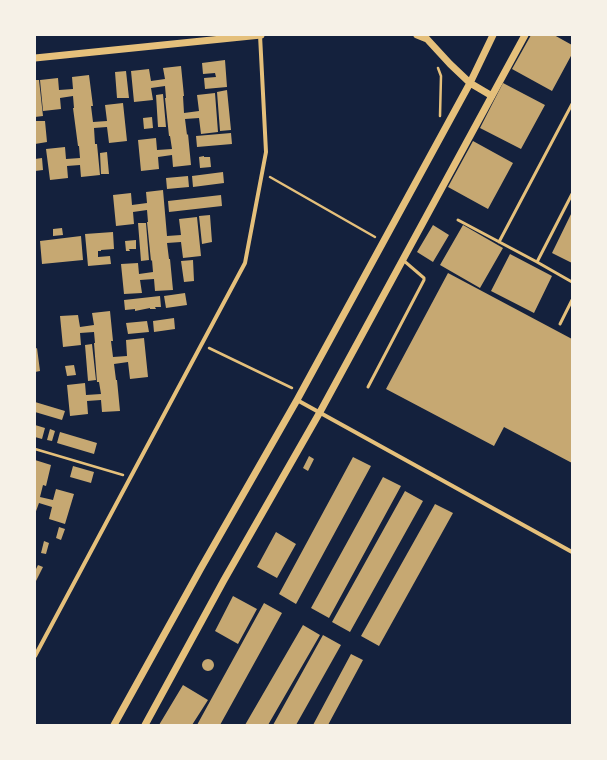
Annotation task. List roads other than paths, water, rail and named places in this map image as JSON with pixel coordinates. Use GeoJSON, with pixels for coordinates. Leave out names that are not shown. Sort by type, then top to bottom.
{"type":"FeatureCollection","features":[{"type":"Feature","properties":{"kind":"street"},"geometry":{"type":"LineString","coordinates":[[35,58],[260,35],[266,152],[245,263],[35,656]]}},
{"type":"Feature","properties":{"kind":"street"},"geometry":{"type":"LineString","coordinates":[[417,35],[427,39],[470,84],[492,96]]}},
{"type":"Feature","properties":{"kind":"street"},"geometry":{"type":"LineString","coordinates":[[114,725],[200,568],[297,400],[470,84],[493,35]]}},
{"type":"Feature","properties":{"kind":"street"},"geometry":{"type":"LineString","coordinates":[[145,725],[224,580],[320,412],[525,35]]}},
{"type":"Feature","properties":{"kind":"street"},"geometry":{"type":"LineString","coordinates":[[297,400],[572,552]]}},
{"type":"Feature","properties":{"kind":"lane"},"geometry":{"type":"LineString","coordinates":[[499,242],[572,104]]}},
{"type":"Feature","properties":{"kind":"lane"},"geometry":{"type":"LineString","coordinates":[[537,262],[572,194]]}},
{"type":"Feature","properties":{"kind":"lane"},"geometry":{"type":"LineString","coordinates":[[458,220],[572,282]]}},
{"type":"Feature","properties":{"kind":"lane"},"geometry":{"type":"LineString","coordinates":[[368,387],[424,280],[424,278],[403,260]]}},
{"type":"Feature","properties":{"kind":"lane"},"geometry":{"type":"LineString","coordinates":[[560,324],[572,300]]}}]}
